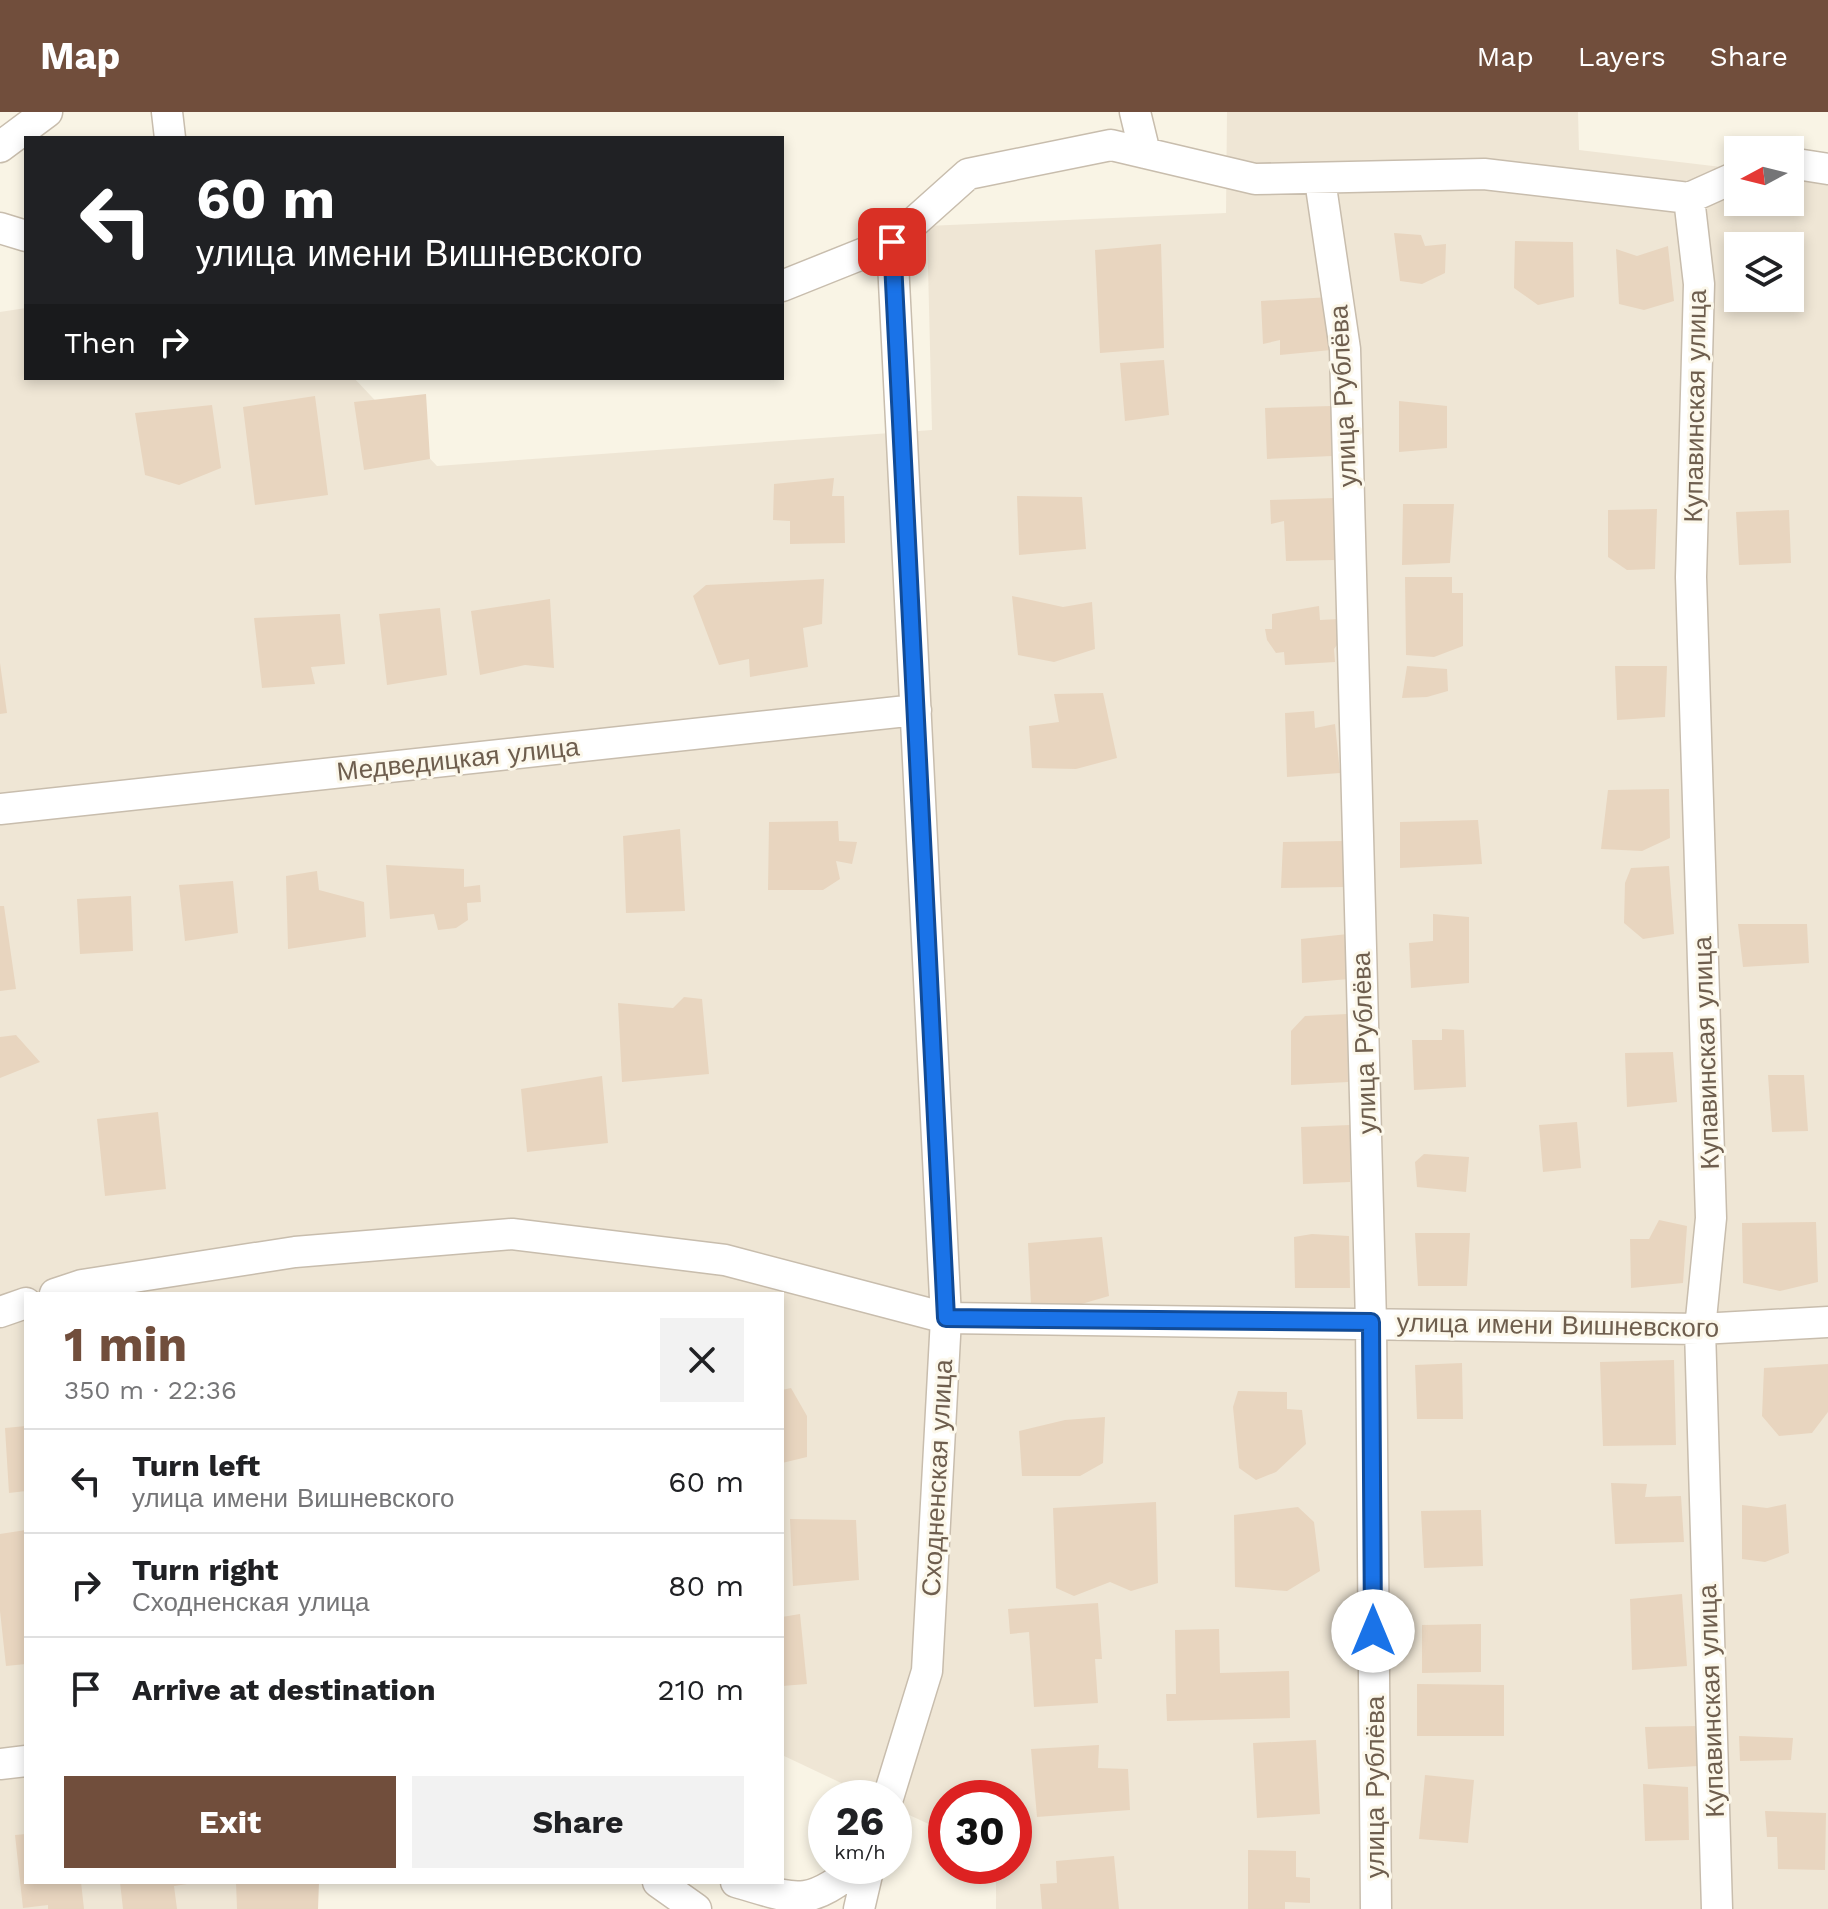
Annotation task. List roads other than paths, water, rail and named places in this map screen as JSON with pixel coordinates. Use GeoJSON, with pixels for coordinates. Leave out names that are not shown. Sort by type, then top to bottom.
{"type":"FeatureCollection","features":[{"type":"Feature","properties":{"kind":"street"},"geometry":{"type":"LineString","coordinates":[[0,147],[47,112]]}},
{"type":"Feature","properties":{"kind":"street"},"geometry":{"type":"LineString","coordinates":[[167,112],[170,136]]}},
{"type":"Feature","properties":{"kind":"street"},"geometry":{"type":"LineString","coordinates":[[1135,112],[1145,153]]}},
{"type":"Feature","properties":{"kind":"street"},"geometry":{"type":"LineString","coordinates":[[784,285],[892,242],[968,174],[1111,145],[1255,179],[1320,180],[1484,174],[1689,198],[1724,182]]}},
{"type":"Feature","properties":{"kind":"street"},"geometry":{"type":"LineString","coordinates":[[1804,165],[1828,169]]}},
{"type":"Feature","properties":{"kind":"street","name":"улица Рублёва"},"geometry":{"type":"LineString","coordinates":[[1320,180],[1345,349],[1371,1322],[1376,1909]]}},
{"type":"Feature","properties":{"kind":"street","name":"Купавинская улица"},"geometry":{"type":"LineString","coordinates":[[1689,198],[1699,284],[1691,577],[1711,1218],[1700,1329],[1717,1909]]}},
{"type":"Feature","properties":{"kind":"street"},"geometry":{"type":"LineString","coordinates":[[0,228],[24,235]]}},
{"type":"Feature","properties":{"kind":"street","name":"Сходненская улица"},"geometry":{"type":"LineString","coordinates":[[892,242],[946,1318],[927,1671],[894,1780]]}},
{"type":"Feature","properties":{"kind":"street","name":"Медведицкая улица"},"geometry":{"type":"LineString","coordinates":[[0,809],[916,710]]}},
{"type":"Feature","properties":{"kind":"street","name":"улица имени Вишневского"},"geometry":{"type":"LineString","coordinates":[[61,1292],[82,1285],[295,1252],[512,1234],[725,1260],[946,1318],[1700,1329],[1828,1322]]}},
{"type":"Feature","properties":{"kind":"street"},"geometry":{"type":"LineString","coordinates":[[0,1312],[24,1304]]}},
{"type":"Feature","properties":{"kind":"street"},"geometry":{"type":"LineString","coordinates":[[0,1764],[24,1761]]}},
{"type":"Feature","properties":{"kind":"street"},"geometry":{"type":"LineString","coordinates":[[661,1884],[696,1909]]}},
{"type":"Feature","properties":{"kind":"street"},"geometry":{"type":"LineString","coordinates":[[743,1884],[800,1900],[837,1884]]}},
{"type":"Feature","properties":{"kind":"street"},"geometry":{"type":"LineString","coordinates":[[859,1909],[865,1884]]}}]}
